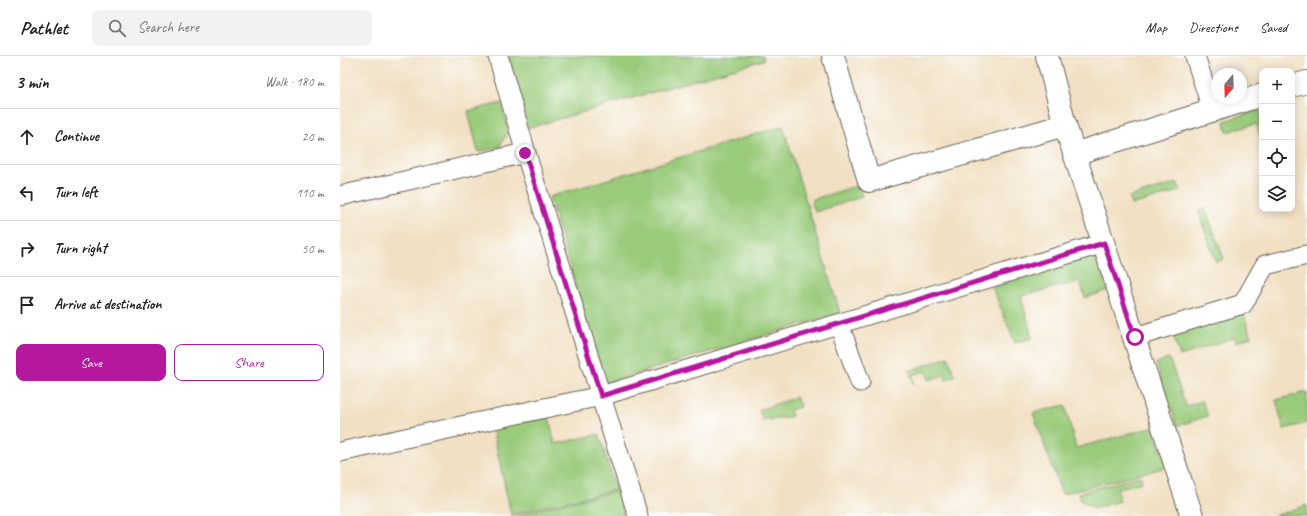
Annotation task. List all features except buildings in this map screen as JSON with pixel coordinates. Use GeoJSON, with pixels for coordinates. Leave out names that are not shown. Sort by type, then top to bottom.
{"type":"FeatureCollection","features":[{"type":"Feature","properties":{"kind":"street"},"geometry":{"type":"LineString","coordinates":[[833,56],[869,181],[1065,125]]}},
{"type":"Feature","properties":{"kind":"street"},"geometry":{"type":"LineString","coordinates":[[1047,56],[1074,154],[1135,337],[1192,516]]}},
{"type":"Feature","properties":{"kind":"street"},"geometry":{"type":"LineString","coordinates":[[1295,85],[1307,82]]}},
{"type":"Feature","properties":{"kind":"street"},"geometry":{"type":"LineString","coordinates":[[1074,154],[1212,109],[1259,96]]}},
{"type":"Feature","properties":{"kind":"lane"},"geometry":{"type":"LineString","coordinates":[[498,56],[525,153],[638,516]]}},
{"type":"Feature","properties":{"kind":"lane"},"geometry":{"type":"LineString","coordinates":[[1195,56],[1212,109]]}},
{"type":"Feature","properties":{"kind":"lane"},"geometry":{"type":"LineString","coordinates":[[340,196],[525,153]]}},
{"type":"Feature","properties":{"kind":"lane"},"geometry":{"type":"LineString","coordinates":[[340,452],[601,396],[1104,243]]}},
{"type":"Feature","properties":{"kind":"lane"},"geometry":{"type":"LineString","coordinates":[[1135,337],[1243,304],[1265,265],[1307,255]]}},
{"type":"Feature","properties":{"kind":"lane"},"geometry":{"type":"LineString","coordinates":[[839,324],[860,382]]}},
{"type":"Feature","properties":{"kind":"green space"},"geometry":{"type":"Polygon","coordinates":[[[509,56],[763,56],[764,60],[528,128],[509,56]]]}},
{"type":"Feature","properties":{"kind":"green space"},"geometry":{"type":"Polygon","coordinates":[[[502,103],[509,132],[501,143],[501,147],[478,152],[468,111],[502,103]]]}},
{"type":"Feature","properties":{"kind":"green space"},"geometry":{"type":"Polygon","coordinates":[[[1259,110],[1259,133],[1256,124],[1227,132],[1224,121],[1259,110]]]}},
{"type":"Feature","properties":{"kind":"green space"},"geometry":{"type":"Polygon","coordinates":[[[783,126],[840,313],[605,383],[549,197],[783,126]]]}},
{"type":"Feature","properties":{"kind":"green space"},"geometry":{"type":"Polygon","coordinates":[[[1178,183],[1180,191],[1131,205],[1129,197],[1178,183]]]}},
{"type":"Feature","properties":{"kind":"green space"},"geometry":{"type":"Polygon","coordinates":[[[859,185],[862,197],[815,212],[811,200],[859,185]]]}},
{"type":"Feature","properties":{"kind":"green space"},"geometry":{"type":"Polygon","coordinates":[[[1205,208],[1224,259],[1216,262],[1198,211],[1205,208]]]}},
{"type":"Feature","properties":{"kind":"green space"},"geometry":{"type":"Polygon","coordinates":[[[1089,257],[1099,262],[1108,290],[1085,298],[1080,281],[1021,296],[1032,338],[1015,343],[992,287],[1089,257]]]}},
{"type":"Feature","properties":{"kind":"green space"},"geometry":{"type":"Polygon","coordinates":[[[1243,312],[1251,337],[1236,342],[1235,337],[1180,356],[1173,335],[1243,312]]]}},
{"type":"Feature","properties":{"kind":"green space"},"geometry":{"type":"Polygon","coordinates":[[[948,357],[955,376],[946,380],[944,375],[929,380],[926,371],[912,375],[914,385],[909,371],[948,357]]]}},
{"type":"Feature","properties":{"kind":"green space"},"geometry":{"type":"Polygon","coordinates":[[[1169,358],[1186,406],[1202,401],[1208,416],[1177,426],[1156,363],[1169,358]]]}},
{"type":"Feature","properties":{"kind":"green space"},"geometry":{"type":"Polygon","coordinates":[[[1307,392],[1307,423],[1284,429],[1276,400],[1307,392]]]}},
{"type":"Feature","properties":{"kind":"green space"},"geometry":{"type":"Polygon","coordinates":[[[796,397],[800,407],[790,410],[792,416],[783,419],[782,417],[771,421],[770,418],[763,420],[759,410],[796,397]]]}},
{"type":"Feature","properties":{"kind":"green space"},"geometry":{"type":"Polygon","coordinates":[[[1065,405],[1076,448],[1153,427],[1167,467],[1062,494],[1033,413],[1065,405]]]}},
{"type":"Feature","properties":{"kind":"green space"},"geometry":{"type":"Polygon","coordinates":[[[549,417],[555,444],[599,434],[616,490],[511,514],[492,428],[549,417]]]}},
{"type":"Feature","properties":{"kind":"green space"},"geometry":{"type":"Polygon","coordinates":[[[1141,476],[1142,482],[1117,489],[1120,501],[1095,508],[1081,501],[1079,493],[1141,476]]]}},
{"type":"Feature","properties":{"kind":"green space"},"geometry":{"type":"Polygon","coordinates":[[[617,491],[624,516],[511,516],[617,491]]]}},
{"type":"Feature","properties":{"kind":"green space"},"geometry":{"type":"Polygon","coordinates":[[[1307,505],[1307,516],[1274,516],[1307,505]]]}},
{"type":"Feature","properties":{"kind":"route"},"geometry":{"type":"LineString","coordinates":[[525,153],[601,396],[1104,243],[1135,337]]}}]}
